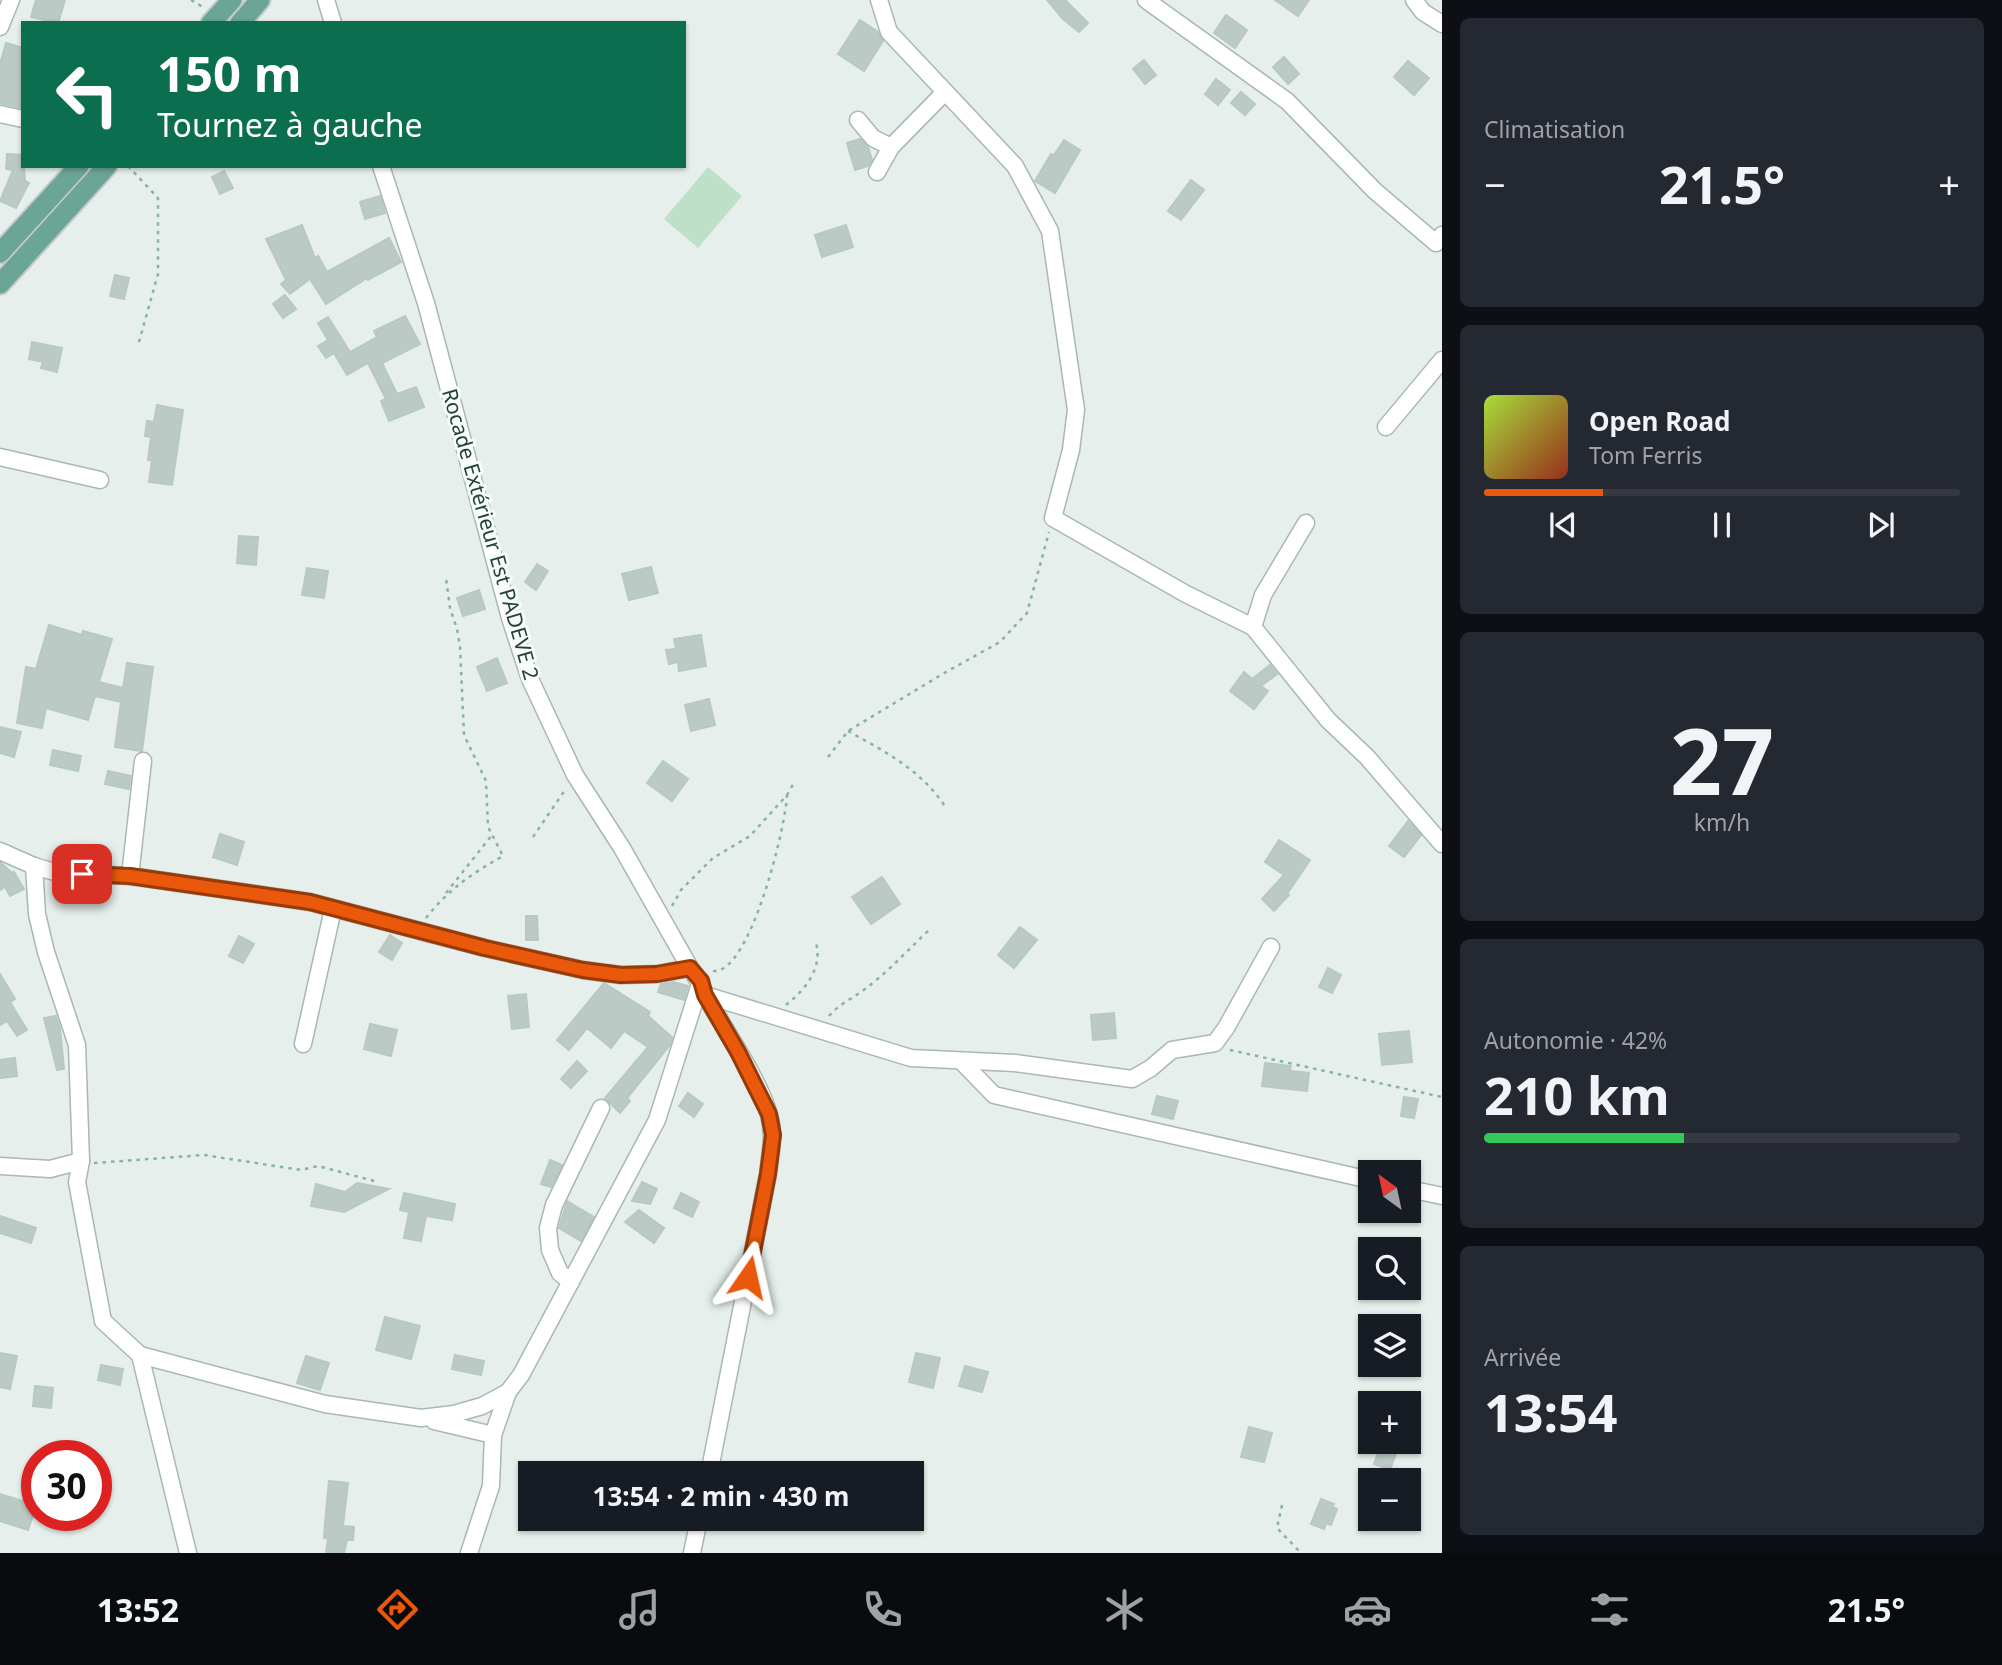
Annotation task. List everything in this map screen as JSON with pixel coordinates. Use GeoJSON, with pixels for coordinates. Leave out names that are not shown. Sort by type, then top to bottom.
{"type":"FeatureCollection","features":[{"type":"Feature","properties":{"kind":"main road"},"geometry":{"type":"LineString","coordinates":[[213,21],[232,0]]}},
{"type":"Feature","properties":{"kind":"main road"},"geometry":{"type":"LineString","coordinates":[[242,21],[260,0]]}},
{"type":"Feature","properties":{"kind":"main road"},"geometry":{"type":"LineString","coordinates":[[0,253],[77,168]]}},
{"type":"Feature","properties":{"kind":"main road"},"geometry":{"type":"LineString","coordinates":[[0,284],[105,168]]}},
{"type":"Feature","properties":{"kind":"street"},"geometry":{"type":"LineString","coordinates":[[0,27],[10,0]]}},
{"type":"Feature","properties":{"kind":"street"},"geometry":{"type":"LineString","coordinates":[[326,0],[332,21]]}},
{"type":"Feature","properties":{"kind":"street"},"geometry":{"type":"LineString","coordinates":[[878,0],[889,32],[1015,166],[1050,231],[1076,410],[1071,450],[1053,518],[1186,594],[1253,627],[1328,720],[1367,757],[1442,844]]}},
{"type":"Feature","properties":{"kind":"street"},"geometry":{"type":"LineString","coordinates":[[1146,0],[1162,5],[1287,101],[1376,191],[1440,242]]}},
{"type":"Feature","properties":{"kind":"street"},"geometry":{"type":"LineString","coordinates":[[1414,0],[1423,12],[1442,24]]}},
{"type":"Feature","properties":{"kind":"street"},"geometry":{"type":"LineString","coordinates":[[877,172],[891,147],[945,92]]}},
{"type":"Feature","properties":{"kind":"street"},"geometry":{"type":"LineString","coordinates":[[0,114],[21,118]]}},
{"type":"Feature","properties":{"kind":"street"},"geometry":{"type":"LineString","coordinates":[[858,120],[873,138],[891,147]]}},
{"type":"Feature","properties":{"kind":"street","name":"Rocade Extérieur Est PADEVE 2"},"geometry":{"type":"LineString","coordinates":[[382,168],[426,303],[510,618],[530,679],[575,775],[622,848],[703,988],[769,1114],[773,1135],[768,1174],[712,1461]]}},
{"type":"Feature","properties":{"kind":"street"},"geometry":{"type":"LineString","coordinates":[[1386,427],[1442,360]]}},
{"type":"Feature","properties":{"kind":"street"},"geometry":{"type":"LineString","coordinates":[[0,457],[100,480]]}},
{"type":"Feature","properties":{"kind":"street"},"geometry":{"type":"LineString","coordinates":[[1253,627],[1263,595],[1306,523]]}},
{"type":"Feature","properties":{"kind":"street"},"geometry":{"type":"LineString","coordinates":[[130,876],[143,761]]}},
{"type":"Feature","properties":{"kind":"street"},"geometry":{"type":"LineString","coordinates":[[0,851],[58,873],[130,876],[310,902],[583,970],[621,975],[657,974],[690,968]]}},
{"type":"Feature","properties":{"kind":"street"},"geometry":{"type":"LineString","coordinates":[[34,866],[37,914],[76,1045],[81,1162],[76,1182],[103,1321],[140,1355],[325,1404],[421,1418],[493,1435]]}},
{"type":"Feature","properties":{"kind":"street"},"geometry":{"type":"LineString","coordinates":[[303,1044],[333,909]]}},
{"type":"Feature","properties":{"kind":"street"},"geometry":{"type":"LineString","coordinates":[[470,1553],[491,1486],[493,1435],[508,1392],[521,1375],[657,1120],[703,988],[772,1016],[911,1058],[1016,1063],[1132,1079],[1151,1068],[1172,1050],[1215,1043],[1270,947]]}},
{"type":"Feature","properties":{"kind":"street"},"geometry":{"type":"LineString","coordinates":[[962,1062],[994,1095],[1358,1177]]}},
{"type":"Feature","properties":{"kind":"street"},"geometry":{"type":"LineString","coordinates":[[571,1282],[560,1273],[550,1250],[548,1228],[554,1205],[601,1108]]}},
{"type":"Feature","properties":{"kind":"street"},"geometry":{"type":"LineString","coordinates":[[0,1166],[50,1169],[81,1162]]}},
{"type":"Feature","properties":{"kind":"street"},"geometry":{"type":"LineString","coordinates":[[1421,1192],[1442,1196]]}},
{"type":"Feature","properties":{"kind":"street"},"geometry":{"type":"LineString","coordinates":[[140,1355],[188,1553]]}},
{"type":"Feature","properties":{"kind":"street"},"geometry":{"type":"LineString","coordinates":[[421,1418],[454,1414],[482,1406],[508,1392]]}},
{"type":"Feature","properties":{"kind":"street"},"geometry":{"type":"LineString","coordinates":[[692,1553],[697,1531]]}},
{"type":"Feature","properties":{"kind":"path"},"geometry":{"type":"LineString","coordinates":[[130,168],[158,198],[158,274],[139,342]]}},
{"type":"Feature","properties":{"kind":"path"},"geometry":{"type":"LineString","coordinates":[[828,757],[848,731],[946,671],[1000,642],[1027,613],[1053,518]]}},
{"type":"Feature","properties":{"kind":"path"},"geometry":{"type":"LineString","coordinates":[[443,897],[470,874],[503,856],[488,827],[486,781],[464,736],[460,647],[446,578]]}},
{"type":"Feature","properties":{"kind":"path"},"geometry":{"type":"LineString","coordinates":[[848,731],[897,758],[934,790],[944,805]]}},
{"type":"Feature","properties":{"kind":"path"},"geometry":{"type":"LineString","coordinates":[[533,837],[575,775]]}},
{"type":"Feature","properties":{"kind":"path"},"geometry":{"type":"LineString","coordinates":[[663,921],[681,890],[713,859],[750,836],[787,795],[795,780]]}},
{"type":"Feature","properties":{"kind":"path"},"geometry":{"type":"LineString","coordinates":[[690,968],[718,972],[728,966],[741,947],[778,851],[787,795]]}},
{"type":"Feature","properties":{"kind":"path"},"geometry":{"type":"LineString","coordinates":[[416,930],[492,835]]}},
{"type":"Feature","properties":{"kind":"path"},"geometry":{"type":"LineString","coordinates":[[818,1030],[837,1007],[862,992],[889,970],[931,928]]}},
{"type":"Feature","properties":{"kind":"path"},"geometry":{"type":"LineString","coordinates":[[772,1016],[805,986],[816,969],[819,953],[816,943]]}},
{"type":"Feature","properties":{"kind":"path"},"geometry":{"type":"LineString","coordinates":[[1233,1051],[1442,1097]]}},
{"type":"Feature","properties":{"kind":"path"},"geometry":{"type":"LineString","coordinates":[[81,1162],[204,1155],[301,1170],[318,1166],[378,1182]]}},
{"type":"Feature","properties":{"kind":"path"},"geometry":{"type":"LineString","coordinates":[[1282,1505],[1277,1528],[1301,1553]]}},
{"type":"Feature","properties":{"kind":"green space"},"geometry":{"type":"Polygon","coordinates":[[[708,167],[742,196],[698,248],[664,219],[708,167]]]}},
{"type":"Feature","properties":{"kind":"building"},"geometry":{"type":"Polygon","coordinates":[[[36,0],[65,0],[59,21],[31,17],[36,0]]]}},
{"type":"Feature","properties":{"kind":"building"},"geometry":{"type":"Polygon","coordinates":[[[1047,0],[1065,0],[1088,23],[1079,32],[1063,19],[1047,0]]]}},
{"type":"Feature","properties":{"kind":"building"},"geometry":{"type":"Polygon","coordinates":[[[1275,0],[1309,0],[1298,16],[1275,0]]]}},
{"type":"Feature","properties":{"kind":"building"},"geometry":{"type":"Polygon","coordinates":[[[1226,15],[1247,30],[1235,48],[1214,33],[1226,15]]]}},
{"type":"Feature","properties":{"kind":"building"},"geometry":{"type":"Polygon","coordinates":[[[860,20],[878,32],[883,41],[864,71],[838,54],[860,20]]]}},
{"type":"Feature","properties":{"kind":"building"},"geometry":{"type":"Polygon","coordinates":[[[6,43],[21,47],[21,108],[0,103],[0,64],[6,43]]]}},
{"type":"Feature","properties":{"kind":"building"},"geometry":{"type":"Polygon","coordinates":[[[1284,57],[1299,74],[1288,84],[1273,67],[1284,57]]]}},
{"type":"Feature","properties":{"kind":"building"},"geometry":{"type":"Polygon","coordinates":[[[1144,60],[1156,75],[1145,84],[1133,69],[1144,60]]]}},
{"type":"Feature","properties":{"kind":"building"},"geometry":{"type":"Polygon","coordinates":[[[1408,61],[1429,78],[1414,95],[1394,77],[1408,61]]]}},
{"type":"Feature","properties":{"kind":"building"},"geometry":{"type":"Polygon","coordinates":[[[1216,79],[1230,90],[1218,105],[1205,94],[1216,79]]]}},
{"type":"Feature","properties":{"kind":"building"},"geometry":{"type":"Polygon","coordinates":[[[1241,92],[1255,104],[1245,115],[1231,103],[1241,92]]]}},
{"type":"Feature","properties":{"kind":"building"},"geometry":{"type":"Polygon","coordinates":[[[860,139],[868,147],[872,160],[868,166],[855,170],[847,143],[860,139]]]}},
{"type":"Feature","properties":{"kind":"building"},"geometry":{"type":"Polygon","coordinates":[[[1064,140],[1080,150],[1055,193],[1035,181],[1051,154],[1054,155],[1064,140]]]}},
{"type":"Feature","properties":{"kind":"building"},"geometry":{"type":"Polygon","coordinates":[[[7,154],[21,155],[21,168],[24,168],[25,181],[29,183],[16,208],[0,201],[13,170],[6,169],[7,154]]]}},
{"type":"Feature","properties":{"kind":"building"},"geometry":{"type":"Polygon","coordinates":[[[224,171],[233,188],[220,194],[212,177],[224,171]]]}},
{"type":"Feature","properties":{"kind":"building"},"geometry":{"type":"Polygon","coordinates":[[[1191,180],[1204,190],[1181,220],[1168,211],[1191,180]]]}},
{"type":"Feature","properties":{"kind":"building"},"geometry":{"type":"Polygon","coordinates":[[[380,196],[385,213],[365,219],[360,202],[380,196]]]}},
{"type":"Feature","properties":{"kind":"building"},"geometry":{"type":"Polygon","coordinates":[[[302,225],[315,258],[318,256],[327,272],[389,238],[401,262],[368,280],[367,278],[326,304],[310,279],[290,294],[281,284],[286,280],[266,239],[302,225]]]}},
{"type":"Feature","properties":{"kind":"building"},"geometry":{"type":"Polygon","coordinates":[[[846,225],[853,247],[822,257],[815,235],[846,225]]]}},
{"type":"Feature","properties":{"kind":"building"},"geometry":{"type":"Polygon","coordinates":[[[115,275],[129,278],[124,299],[110,296],[115,275]]]}},
{"type":"Feature","properties":{"kind":"building"},"geometry":{"type":"Polygon","coordinates":[[[285,295],[296,309],[283,318],[273,304],[285,295]]]}},
{"type":"Feature","properties":{"kind":"building"},"geometry":{"type":"Polygon","coordinates":[[[405,316],[420,344],[382,363],[397,394],[416,387],[424,407],[389,421],[381,401],[386,399],[368,363],[347,375],[334,353],[326,358],[318,346],[328,340],[318,323],[328,317],[350,352],[377,337],[374,331],[405,316]]]}},
{"type":"Feature","properties":{"kind":"building"},"geometry":{"type":"Polygon","coordinates":[[[32,342],[62,348],[57,372],[41,368],[43,362],[29,359],[32,342]]]}},
{"type":"Feature","properties":{"kind":"building"},"geometry":{"type":"Polygon","coordinates":[[[157,405],[183,410],[172,485],[149,482],[151,437],[145,436],[147,421],[154,422],[157,405]]]}},
{"type":"Feature","properties":{"kind":"building"},"geometry":{"type":"Polygon","coordinates":[[[239,536],[258,537],[256,565],[237,563],[239,536]]]}},
{"type":"Feature","properties":{"kind":"building"},"geometry":{"type":"Polygon","coordinates":[[[537,564],[548,571],[536,590],[525,582],[537,564]]]}},
{"type":"Feature","properties":{"kind":"building"},"geometry":{"type":"Polygon","coordinates":[[[651,567],[658,593],[629,600],[622,574],[651,567]]]}},
{"type":"Feature","properties":{"kind":"building"},"geometry":{"type":"Polygon","coordinates":[[[307,568],[328,571],[324,598],[302,595],[307,568]]]}},
{"type":"Feature","properties":{"kind":"building"},"geometry":{"type":"Polygon","coordinates":[[[479,590],[485,609],[463,616],[457,598],[479,590]]]}},
{"type":"Feature","properties":{"kind":"building"},"geometry":{"type":"Polygon","coordinates":[[[49,625],[82,635],[83,631],[112,639],[99,682],[123,688],[127,663],[153,667],[142,751],[115,747],[121,702],[95,696],[88,720],[46,708],[42,728],[17,723],[26,667],[36,669],[49,625]]]}},
{"type":"Feature","properties":{"kind":"building"},"geometry":{"type":"Polygon","coordinates":[[[701,635],[706,666],[679,671],[678,662],[669,664],[666,650],[676,649],[674,639],[701,635]]]}},
{"type":"Feature","properties":{"kind":"building"},"geometry":{"type":"Polygon","coordinates":[[[497,658],[507,683],[487,691],[477,667],[497,658]]]}},
{"type":"Feature","properties":{"kind":"building"},"geometry":{"type":"Polygon","coordinates":[[[1270,665],[1277,674],[1261,686],[1268,691],[1254,709],[1230,691],[1244,672],[1252,679],[1270,665]]]}},
{"type":"Feature","properties":{"kind":"building"},"geometry":{"type":"Polygon","coordinates":[[[709,699],[715,725],[691,731],[685,705],[709,699]]]}},
{"type":"Feature","properties":{"kind":"building"},"geometry":{"type":"Polygon","coordinates":[[[0,727],[21,732],[14,757],[0,753],[0,727]]]}},
{"type":"Feature","properties":{"kind":"building"},"geometry":{"type":"Polygon","coordinates":[[[53,750],[81,756],[78,771],[50,765],[53,750]]]}},
{"type":"Feature","properties":{"kind":"building"},"geometry":{"type":"Polygon","coordinates":[[[663,761],[688,779],[672,801],[647,783],[663,761]]]}},
{"type":"Feature","properties":{"kind":"building"},"geometry":{"type":"Polygon","coordinates":[[[108,771],[131,776],[129,789],[105,784],[108,771]]]}},
{"type":"Feature","properties":{"kind":"building"},"geometry":{"type":"Polygon","coordinates":[[[1408,821],[1421,835],[1404,857],[1389,846],[1408,821]]]}},
{"type":"Feature","properties":{"kind":"building"},"geometry":{"type":"Polygon","coordinates":[[[220,834],[244,842],[237,865],[213,857],[220,834]]]}},
{"type":"Feature","properties":{"kind":"building"},"geometry":{"type":"Polygon","coordinates":[[[1279,840],[1310,860],[1287,894],[1289,895],[1274,911],[1262,899],[1284,875],[1265,862],[1279,840]]]}},
{"type":"Feature","properties":{"kind":"building"},"geometry":{"type":"Polygon","coordinates":[[[0,862],[14,872],[24,889],[10,896],[5,887],[0,890],[0,862]]]}},
{"type":"Feature","properties":{"kind":"building"},"geometry":{"type":"Polygon","coordinates":[[[882,877],[900,904],[871,924],[852,897],[882,877]]]}},
{"type":"Feature","properties":{"kind":"building"},"geometry":{"type":"Polygon","coordinates":[[[526,916],[537,916],[538,940],[526,940],[526,916]]]}},
{"type":"Feature","properties":{"kind":"building"},"geometry":{"type":"Polygon","coordinates":[[[1020,927],[1037,940],[1014,968],[998,955],[1020,927]]]}},
{"type":"Feature","properties":{"kind":"building"},"geometry":{"type":"Polygon","coordinates":[[[390,935],[402,943],[392,960],[379,952],[390,935]]]}},
{"type":"Feature","properties":{"kind":"building"},"geometry":{"type":"Polygon","coordinates":[[[239,936],[254,944],[243,963],[229,956],[239,936]]]}},
{"type":"Feature","properties":{"kind":"building"},"geometry":{"type":"Polygon","coordinates":[[[1328,968],[1341,975],[1332,993],[1319,987],[1328,968]]]}},
{"type":"Feature","properties":{"kind":"building"},"geometry":{"type":"Polygon","coordinates":[[[0,974],[15,999],[10,1002],[27,1030],[17,1036],[7,1021],[0,1025],[0,974]]]}},
{"type":"Feature","properties":{"kind":"building"},"geometry":{"type":"Polygon","coordinates":[[[673,982],[688,986],[684,1000],[658,992],[661,984],[673,982]]]}},
{"type":"Feature","properties":{"kind":"building"},"geometry":{"type":"Polygon","coordinates":[[[604,983],[650,1012],[648,1016],[672,1037],[670,1045],[627,1098],[630,1101],[620,1113],[605,1098],[648,1047],[624,1031],[611,1048],[587,1028],[569,1050],[557,1040],[604,983]]]}},
{"type":"Feature","properties":{"kind":"building"},"geometry":{"type":"Polygon","coordinates":[[[526,994],[529,1027],[512,1029],[508,996],[526,994]]]}},
{"type":"Feature","properties":{"kind":"building"},"geometry":{"type":"Polygon","coordinates":[[[1114,1013],[1116,1038],[1093,1040],[1091,1015],[1114,1013]]]}},
{"type":"Feature","properties":{"kind":"building"},"geometry":{"type":"Polygon","coordinates":[[[56,1016],[60,1028],[64,1069],[57,1070],[44,1018],[56,1016]]]}},
{"type":"Feature","properties":{"kind":"building"},"geometry":{"type":"Polygon","coordinates":[[[370,1024],[397,1030],[391,1056],[364,1049],[370,1024]]]}},
{"type":"Feature","properties":{"kind":"building"},"geometry":{"type":"Polygon","coordinates":[[[1409,1031],[1412,1062],[1382,1065],[1379,1034],[1409,1031]]]}},
{"type":"Feature","properties":{"kind":"building"},"geometry":{"type":"Polygon","coordinates":[[[15,1058],[17,1076],[0,1078],[0,1060],[15,1058]]]}},
{"type":"Feature","properties":{"kind":"building"},"geometry":{"type":"Polygon","coordinates":[[[577,1061],[587,1071],[571,1088],[561,1079],[577,1061]]]}},
{"type":"Feature","properties":{"kind":"building"},"geometry":{"type":"Polygon","coordinates":[[[1265,1063],[1291,1066],[1290,1071],[1309,1073],[1307,1091],[1262,1086],[1265,1063]]]}},
{"type":"Feature","properties":{"kind":"building"},"geometry":{"type":"Polygon","coordinates":[[[688,1093],[703,1104],[694,1117],[679,1106],[688,1093]]]}},
{"type":"Feature","properties":{"kind":"building"},"geometry":{"type":"Polygon","coordinates":[[[1157,1096],[1178,1101],[1173,1119],[1152,1114],[1157,1096]]]}},
{"type":"Feature","properties":{"kind":"building"},"geometry":{"type":"Polygon","coordinates":[[[1404,1097],[1418,1099],[1414,1118],[1401,1116],[1404,1097]]]}},
{"type":"Feature","properties":{"kind":"building"},"geometry":{"type":"Polygon","coordinates":[[[550,1160],[562,1165],[551,1187],[541,1184],[550,1160]]]}},
{"type":"Feature","properties":{"kind":"building"},"geometry":{"type":"Polygon","coordinates":[[[642,1182],[657,1189],[650,1204],[632,1201],[642,1182]]]}},
{"type":"Feature","properties":{"kind":"building"},"geometry":{"type":"Polygon","coordinates":[[[357,1183],[389,1189],[344,1212],[311,1206],[316,1184],[345,1192],[357,1183]]]}},
{"type":"Feature","properties":{"kind":"building"},"geometry":{"type":"Polygon","coordinates":[[[404,1193],[455,1204],[452,1220],[426,1216],[421,1241],[404,1238],[409,1212],[400,1210],[404,1193]]]}},
{"type":"Feature","properties":{"kind":"building"},"geometry":{"type":"Polygon","coordinates":[[[681,1193],[699,1202],[692,1217],[674,1208],[681,1193]]]}},
{"type":"Feature","properties":{"kind":"building"},"geometry":{"type":"Polygon","coordinates":[[[567,1201],[594,1217],[581,1241],[559,1228],[567,1201]]]}},
{"type":"Feature","properties":{"kind":"building"},"geometry":{"type":"Polygon","coordinates":[[[639,1210],[664,1228],[654,1243],[625,1222],[639,1210]]]}},
{"type":"Feature","properties":{"kind":"building"},"geometry":{"type":"Polygon","coordinates":[[[0,1216],[36,1228],[31,1243],[0,1233],[0,1216]]]}},
{"type":"Feature","properties":{"kind":"building"},"geometry":{"type":"Polygon","coordinates":[[[385,1317],[420,1326],[411,1359],[376,1350],[385,1317]]]}},
{"type":"Feature","properties":{"kind":"building"},"geometry":{"type":"Polygon","coordinates":[[[0,1353],[17,1356],[10,1389],[0,1387],[0,1353]]]}},
{"type":"Feature","properties":{"kind":"building"},"geometry":{"type":"Polygon","coordinates":[[[916,1353],[940,1358],[933,1388],[909,1382],[916,1353]]]}},
{"type":"Feature","properties":{"kind":"building"},"geometry":{"type":"Polygon","coordinates":[[[455,1355],[484,1361],[481,1375],[452,1369],[455,1355]]]}},
{"type":"Feature","properties":{"kind":"building"},"geometry":{"type":"Polygon","coordinates":[[[306,1356],[329,1363],[320,1390],[297,1383],[306,1356]]]}},
{"type":"Feature","properties":{"kind":"building"},"geometry":{"type":"Polygon","coordinates":[[[101,1365],[123,1369],[120,1385],[98,1380],[101,1365]]]}},
{"type":"Feature","properties":{"kind":"building"},"geometry":{"type":"Polygon","coordinates":[[[965,1366],[988,1372],[982,1392],[959,1386],[965,1366]]]}},
{"type":"Feature","properties":{"kind":"building"},"geometry":{"type":"Polygon","coordinates":[[[35,1386],[53,1388],[51,1408],[33,1406],[35,1386]]]}},
{"type":"Feature","properties":{"kind":"building"},"geometry":{"type":"Polygon","coordinates":[[[1249,1427],[1272,1433],[1264,1462],[1241,1457],[1249,1427]]]}},
{"type":"Feature","properties":{"kind":"building"},"geometry":{"type":"Polygon","coordinates":[[[1378,1454],[1396,1454],[1391,1468],[1374,1464],[1378,1454]]]}},
{"type":"Feature","properties":{"kind":"building"},"geometry":{"type":"Polygon","coordinates":[[[329,1481],[348,1483],[343,1526],[354,1527],[353,1540],[347,1540],[344,1553],[326,1553],[328,1538],[324,1538],[329,1481]]]}},
{"type":"Feature","properties":{"kind":"building"},"geometry":{"type":"Polygon","coordinates":[[[0,1494],[21,1500],[21,1528],[0,1521],[0,1494]]]}},
{"type":"Feature","properties":{"kind":"building"},"geometry":{"type":"Polygon","coordinates":[[[1321,1499],[1334,1504],[1332,1507],[1337,1509],[1331,1525],[1326,1523],[1324,1529],[1311,1524],[1321,1499]]]}},
{"type":"Feature","properties":{"kind":"route"},"geometry":{"type":"LineString","coordinates":[[82,874],[130,876],[310,902],[485,948],[583,970],[621,975],[657,974],[690,968],[701,981],[705,995],[758,1089],[769,1114],[773,1135],[748,1277]]}}]}
